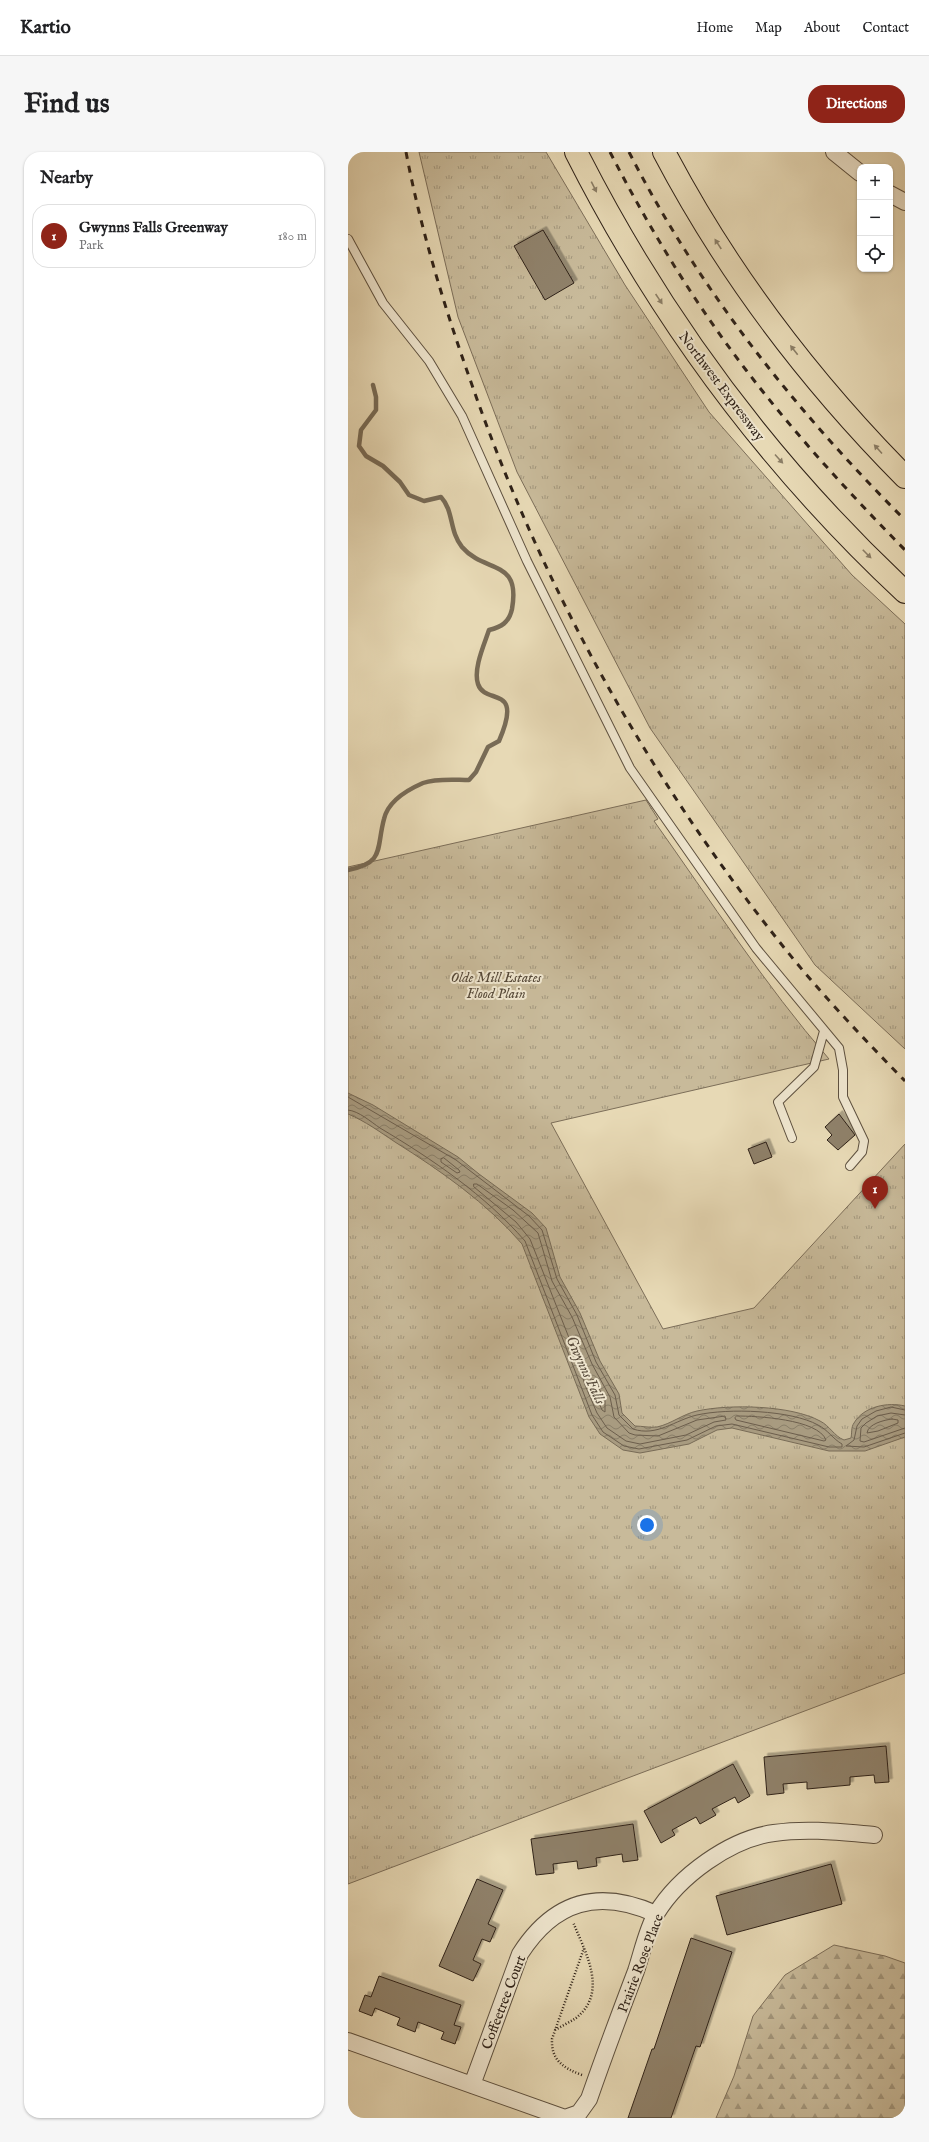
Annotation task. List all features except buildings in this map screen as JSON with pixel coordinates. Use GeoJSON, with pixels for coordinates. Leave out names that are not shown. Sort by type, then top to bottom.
{"type":"FeatureCollection","features":[{"type":"Feature","properties":{"kind":"highway","name":"Northwest Expressway"},"geometry":{"type":"LineString","coordinates":[[576,152],[605,209],[645,278],[721,390],[827,513],[905,592]]}},
{"type":"Feature","properties":{"kind":"highway"},"geometry":{"type":"LineString","coordinates":[[664,152],[712,235],[744,285],[833,400],[905,477]]}},
{"type":"Feature","properties":{"kind":"street"},"geometry":{"type":"LineString","coordinates":[[834,152],[857,171]]}},
{"type":"Feature","properties":{"kind":"street"},"geometry":{"type":"LineString","coordinates":[[893,196],[905,202]]}},
{"type":"Feature","properties":{"kind":"street","name":"Prairie Rose Place"},"geometry":{"type":"LineString","coordinates":[[348,2041],[565,2118],[575,2115],[585,2107],[596,2081],[656,1914],[689,1876],[709,1860],[750,1839],[772,1833],[795,1830],[874,1835]]}},
{"type":"Feature","properties":{"kind":"street","name":"Coffeetree Court"},"geometry":{"type":"LineString","coordinates":[[472,2085],[520,1954],[531,1936],[543,1923],[567,1909],[590,1902],[623,1902],[656,1914]]}},
{"type":"Feature","properties":{"kind":"lane"},"geometry":{"type":"LineString","coordinates":[[348,239],[384,303],[429,361],[462,416],[527,561],[630,768],[756,948],[839,1048],[843,1070],[843,1097],[864,1141],[862,1152],[850,1166]]}},
{"type":"Feature","properties":{"kind":"lane"},"geometry":{"type":"LineString","coordinates":[[792,1138],[778,1102],[814,1067],[824,1031]]}},
{"type":"Feature","properties":{"kind":"path"},"geometry":{"type":"LineString","coordinates":[[555,2030],[576,2018],[583,2011],[592,1994],[593,1974],[584,1948],[567,1909]]}},
{"type":"Feature","properties":{"kind":"path"},"geometry":{"type":"LineString","coordinates":[[584,1948],[555,2030],[552,2047],[557,2060],[567,2070],[596,2081]]}},
{"type":"Feature","properties":{"kind":"green space"},"geometry":{"type":"Polygon","coordinates":[[[419,152],[546,152],[625,285],[709,412],[852,575],[905,624],[905,1049],[815,965],[650,728],[517,472],[458,317],[419,152]]]}},
{"type":"Feature","properties":{"kind":"green space","name":"Olde Mill Estates Flood Plain"},"geometry":{"type":"Polygon","coordinates":[[[646,800],[658,819],[654,821],[738,942],[805,1031],[829,1059],[551,1123],[663,1329],[754,1308],[905,1144],[905,1673],[348,1884],[348,867],[646,800]]]}},
{"type":"Feature","properties":{"kind":"green space"},"geometry":{"type":"Polygon","coordinates":[[[834,1945],[885,1956],[905,1963],[905,2118],[716,2118],[734,2076],[753,2016],[785,1975],[834,1945]]]}},
{"type":"Feature","properties":{"kind":"water","name":"Gwynns Falls"},"geometry":{"type":"Polygon","coordinates":[[[348,1093],[373,1105],[458,1157],[532,1213],[546,1228],[560,1277],[580,1313],[600,1361],[619,1394],[622,1413],[635,1426],[657,1427],[692,1412],[710,1409],[726,1407],[760,1407],[808,1416],[823,1423],[837,1436],[844,1440],[851,1438],[853,1425],[858,1417],[870,1409],[884,1405],[898,1405],[905,1406],[905,1437],[865,1451],[829,1451],[732,1428],[717,1430],[689,1444],[640,1453],[623,1450],[600,1434],[589,1417],[522,1244],[494,1215],[463,1188],[378,1131],[348,1114],[348,1093]]]}},
{"type":"Feature","properties":{"kind":"waterway"},"geometry":{"type":"LineString","coordinates":[[348,870],[360,867],[374,859],[379,846],[386,813],[399,797],[411,789],[428,781],[469,780],[476,772],[488,747],[499,741],[506,723],[507,711],[505,703],[482,690],[478,684],[477,671],[489,630],[504,624],[511,614],[513,593],[511,582],[506,574],[471,555],[462,547],[455,534],[448,508],[441,497],[424,501],[409,495],[400,482],[383,466],[366,456],[359,446],[361,430],[376,410],[376,397],[373,385]]}},
{"type":"Feature","properties":{"kind":"railway"},"geometry":{"type":"LineString","coordinates":[[406,152],[426,240],[443,299],[500,461],[532,536],[567,609],[605,681],[646,751],[736,886],[814,984],[905,1081]]}},
{"type":"Feature","properties":{"kind":"railway"},"geometry":{"type":"LineString","coordinates":[[610,152],[640,209],[673,264],[708,318],[746,370],[803,440],[863,507],[905,550]]}},
{"type":"Feature","properties":{"kind":"railway"},"geometry":{"type":"LineString","coordinates":[[629,152],[687,253],[752,347],[825,436],[905,520]]}},
{"type":"Feature","properties":{"kind":"place","name":"Gwynns Falls Greenway"},"geometry":{"type":"Point","coordinates":[875,1209]}}]}
